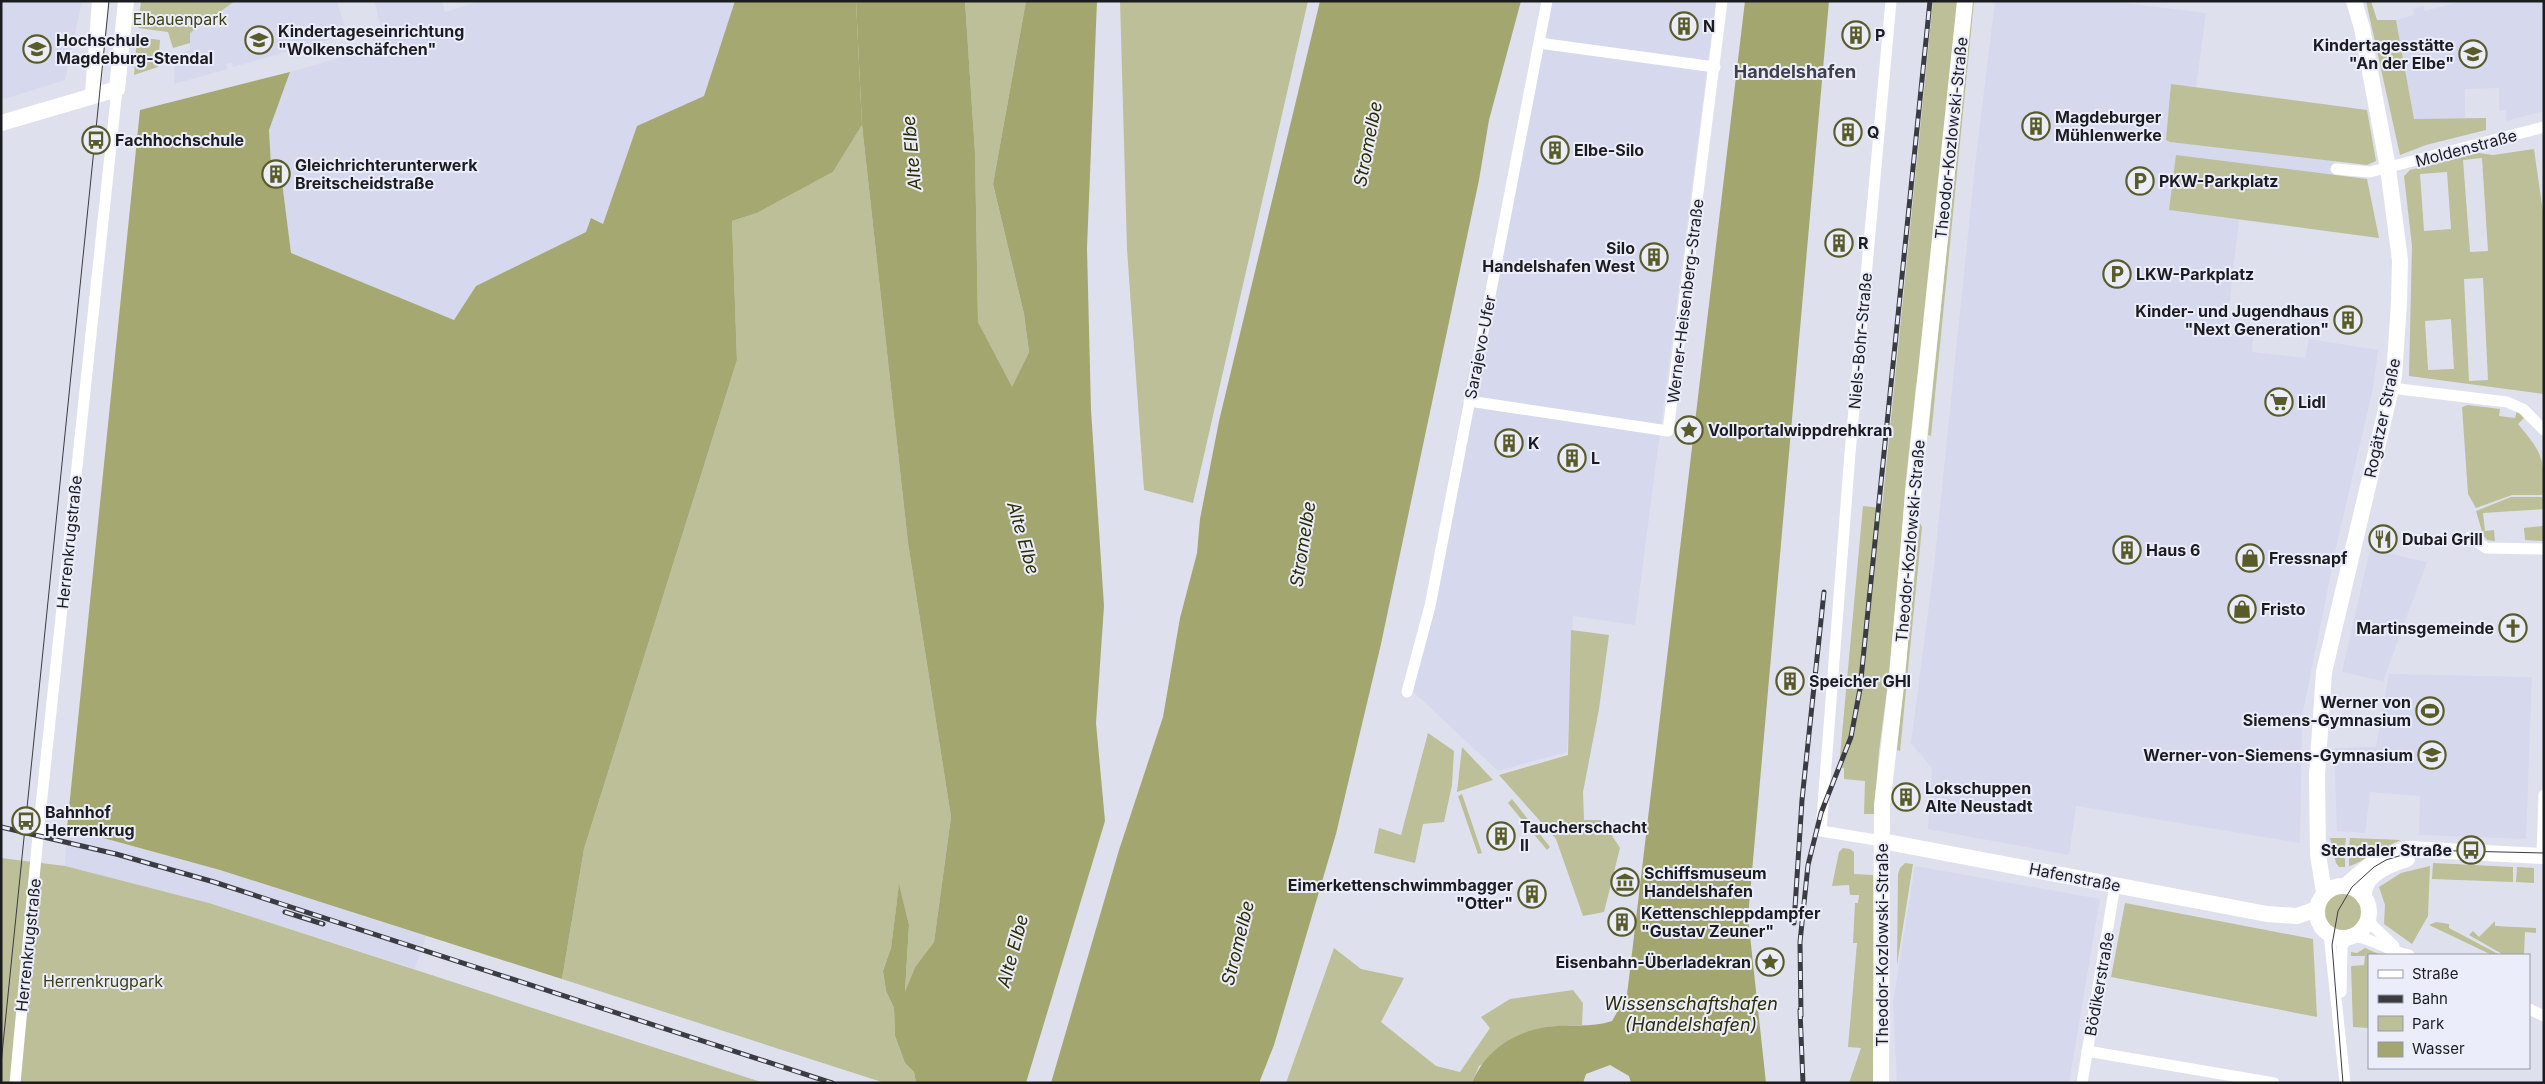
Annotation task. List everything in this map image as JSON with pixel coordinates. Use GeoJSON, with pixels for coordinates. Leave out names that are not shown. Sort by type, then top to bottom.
{"type":"FeatureCollection","features":[{"type":"Feature","properties":{"kind":"street"},"geometry":{"type":"LineString","coordinates":[[93,94],[100,1]]}},
{"type":"Feature","properties":{"kind":"street","name":"Herrenkrugstraße"},"geometry":{"type":"LineString","coordinates":[[15,1083],[126,1]]}},
{"type":"Feature","properties":{"kind":"street","name":"Sarajevo-Ufer"},"geometry":{"type":"LineString","coordinates":[[1407,692],[1430,606],[1548,1]]}},
{"type":"Feature","properties":{"kind":"street","name":"Werner-Heisenberg-Straße"},"geometry":{"type":"LineString","coordinates":[[1469,401],[1668,431],[1722,1]]}},
{"type":"Feature","properties":{"kind":"street","name":"Niels-Bohr-Straße"},"geometry":{"type":"LineString","coordinates":[[1882,841],[1821,831],[1850,453],[1891,1]]}},
{"type":"Feature","properties":{"kind":"street","name":"Theodor-Kozlowski-Straße"},"geometry":{"type":"LineString","coordinates":[[1881,1083],[1883,797],[1899,658],[1913,495],[1965,1]]}},
{"type":"Feature","properties":{"kind":"street","name":"Rogätzer Straße"},"geometry":{"type":"LineString","coordinates":[[2324,893],[2318,854],[2318,775],[2326,659],[2391,388],[2397,340],[2400,260],[2388,168],[2362,28],[2354,1]]}},
{"type":"Feature","properties":{"kind":"street"},"geometry":{"type":"LineString","coordinates":[[1539,43],[1715,67]]}},
{"type":"Feature","properties":{"kind":"street"},"geometry":{"type":"LineString","coordinates":[[1,123],[93,94],[116,89]]}},
{"type":"Feature","properties":{"kind":"street","name":"Moldenstraße"},"geometry":{"type":"LineString","coordinates":[[2336,169],[2370,172],[2544,127]]}},
{"type":"Feature","properties":{"kind":"street"},"geometry":{"type":"LineString","coordinates":[[2391,388],[2507,402],[2523,409],[2544,430]]}},
{"type":"Feature","properties":{"kind":"street"},"geometry":{"type":"LineString","coordinates":[[2470,537],[2486,548],[2544,549]]}},
{"type":"Feature","properties":{"kind":"street"},"geometry":{"type":"LineString","coordinates":[[2344,886],[2373,861],[2408,849],[2543,856],[2544,795]]}},
{"type":"Feature","properties":{"kind":"street","name":"Rogätzer Straße"},"geometry":{"type":"LineString","coordinates":[[2318,835],[2334,876],[2344,886]]}},
{"type":"Feature","properties":{"kind":"street","name":"Hafenstraße"},"geometry":{"type":"LineString","coordinates":[[1882,841],[2268,914],[2300,916],[2317,909]]}},
{"type":"Feature","properties":{"kind":"street"},"geometry":{"type":"LineString","coordinates":[[2338,1016],[2342,975],[2342,946],[2350,937],[2363,928],[2368,918],[2368,907],[2364,897],[2364,890],[2369,879],[2387,867],[2410,858],[2442,852]]}},
{"type":"Feature","properties":{"kind":"street","name":"Bödikerstraße"},"geometry":{"type":"LineString","coordinates":[[2082,1083],[2115,885]]}},
{"type":"Feature","properties":{"kind":"street"},"geometry":{"type":"LineString","coordinates":[[2345,1083],[2338,1016],[2324,930],[2317,909],[2324,893],[2331,889],[2344,886],[2354,888],[2364,897]]}},
{"type":"Feature","properties":{"kind":"street","name":"Hafenstraße"},"geometry":{"type":"LineString","coordinates":[[2268,914],[2298,926],[2324,930]]}},
{"type":"Feature","properties":{"kind":"street"},"geometry":{"type":"LineString","coordinates":[[2368,918],[2385,939],[2408,954]]}},
{"type":"Feature","properties":{"kind":"street"},"geometry":{"type":"LineString","coordinates":[[2324,930],[2337,937],[2366,938],[2397,953],[2404,954]]}},
{"type":"Feature","properties":{"kind":"street"},"geometry":{"type":"LineString","coordinates":[[2530,1009],[2544,1016]]}},
{"type":"Feature","properties":{"kind":"street"},"geometry":{"type":"LineString","coordinates":[[2087,1051],[2274,1083]]}},
{"type":"Feature","properties":{"kind":"shaded area","name":"Hochschule Magdeburg-Stendal"},"geometry":{"type":"Polygon","coordinates":[[[1,1],[82,1],[65,80],[1,100],[1,1]]]}},
{"type":"Feature","properties":{"kind":"shaded area","name":"Kindertageseinrichtung \"Wolkenschäfchen\""},"geometry":{"type":"Polygon","coordinates":[[[235,1],[337,1],[346,31],[342,36],[233,67],[232,62],[226,64],[228,69],[174,84],[175,55],[190,50],[189,33],[235,1]]]}},
{"type":"Feature","properties":{"kind":"shaded area"},"geometry":{"type":"Polygon","coordinates":[[[442,1],[445,12],[480,1],[736,1],[704,96],[637,126],[603,224],[476,286],[454,320],[291,253],[282,182],[284,168],[271,166],[269,130],[290,72],[384,45],[375,2],[442,1]]]}},
{"type":"Feature","properties":{"kind":"shaded area"},"geometry":{"type":"Polygon","coordinates":[[[735,1],[856,1],[862,125],[833,172],[757,213],[732,221],[737,360],[584,849],[562,979],[220,870],[67,828],[140,110],[290,72],[269,130],[271,166],[268,180],[282,182],[291,253],[454,320],[476,286],[586,232],[591,218],[603,224],[637,126],[704,96],[735,1]]]}},
{"type":"Feature","properties":{"kind":"shaded area"},"geometry":{"type":"Polygon","coordinates":[[[1543,1],[1716,1],[1635,625],[1573,616],[1567,752],[1498,771],[1407,686],[1428,594],[1465,390],[1543,1]]]}},
{"type":"Feature","properties":{"kind":"shaded area"},"geometry":{"type":"Polygon","coordinates":[[[1995,1],[2108,1],[2206,13],[2196,87],[2353,108],[2334,160],[2333,176],[2366,180],[2379,238],[2239,220],[2226,333],[2253,336],[2252,352],[2305,358],[2309,339],[2378,350],[2373,388],[2337,543],[2302,717],[2300,843],[2076,806],[2069,855],[1928,829],[1932,768],[1911,743],[1934,566],[1975,166],[1995,1]]]}},
{"type":"Feature","properties":{"kind":"shaded area","name":"Kindertagesstätte \"An der Elbe\""},"geometry":{"type":"Polygon","coordinates":[[[2461,1],[2543,1],[2544,111],[2506,121],[2506,110],[2499,111],[2499,88],[2465,89],[2465,118],[2414,119],[2396,20],[2414,15],[2413,9],[2423,6],[2425,11],[2461,1]]]}},
{"type":"Feature","properties":{"kind":"shaded area"},"geometry":{"type":"Polygon","coordinates":[[[2370,549],[2427,562],[2383,681],[2342,672],[2370,549]]]}},
{"type":"Feature","properties":{"kind":"shaded area","name":"Werner-von-Siemens-Gymnasium"},"geometry":{"type":"Polygon","coordinates":[[[2389,674],[2532,677],[2526,839],[2419,835],[2420,796],[2370,792],[2365,833],[2337,831],[2334,748],[2376,747],[2389,674]]]}},
{"type":"Feature","properties":{"kind":"shaded area"},"geometry":{"type":"Polygon","coordinates":[[[67,828],[220,870],[426,936],[415,969],[209,903],[65,866],[67,828]]]}},
{"type":"Feature","properties":{"kind":"shaded area"},"geometry":{"type":"Polygon","coordinates":[[[1915,866],[2100,899],[2069,1083],[1897,1083],[1893,1002],[1915,866]]]}},
{"type":"Feature","properties":{"kind":"green space","name":"Elbauenpark"},"geometry":{"type":"Polygon","coordinates":[[[141,1],[235,1],[190,33],[190,43],[173,48],[168,32],[138,28],[141,1]]]}},
{"type":"Feature","properties":{"kind":"green space"},"geometry":{"type":"Polygon","coordinates":[[[965,1],[1026,1],[993,184],[1024,314],[1029,352],[1012,388],[978,322],[975,153],[965,1]]]}},
{"type":"Feature","properties":{"kind":"green space"},"geometry":{"type":"Polygon","coordinates":[[[1120,1],[1308,1],[1193,503],[1144,490],[1127,249],[1120,1]]]}},
{"type":"Feature","properties":{"kind":"green space"},"geometry":{"type":"Polygon","coordinates":[[[1933,1],[1959,1],[1927,325],[1916,386],[1905,488],[1902,539],[1874,814],[1864,814],[1865,781],[1844,779],[1844,768],[1839,767],[1863,506],[1882,508],[1933,1]]]}},
{"type":"Feature","properties":{"kind":"green space"},"geometry":{"type":"Polygon","coordinates":[[[1972,1],[1974,1],[1931,436],[1928,435],[1972,1]]]}},
{"type":"Feature","properties":{"kind":"green space"},"geometry":{"type":"Polygon","coordinates":[[[2366,1],[2371,1],[2377,20],[2396,20],[2414,119],[2486,118],[2486,130],[2426,145],[2400,155],[2366,1]]]}},
{"type":"Feature","properties":{"kind":"green space"},"geometry":{"type":"Polygon","coordinates":[[[137,37],[160,40],[158,67],[134,75],[137,37]]]}},
{"type":"Feature","properties":{"kind":"green space"},"geometry":{"type":"Polygon","coordinates":[[[2171,84],[2367,110],[2376,161],[2367,165],[2170,142],[2166,140],[2171,84]]]}},
{"type":"Feature","properties":{"kind":"green space"},"geometry":{"type":"Polygon","coordinates":[[[862,125],[908,543],[951,817],[934,942],[915,967],[905,993],[909,925],[899,885],[891,948],[883,971],[886,991],[894,1008],[895,1036],[905,1063],[914,1072],[916,1083],[885,1083],[562,979],[584,849],[737,360],[732,221],[757,213],[833,172],[862,125]]]}},
{"type":"Feature","properties":{"kind":"green space"},"geometry":{"type":"Polygon","coordinates":[[[2534,149],[2544,219],[2544,394],[2409,376],[2412,246],[2404,176],[2410,170],[2479,153],[2493,155],[2534,149]],[[2482,158],[2463,160],[2470,252],[2488,251],[2482,158]],[[2447,172],[2420,174],[2424,231],[2451,229],[2447,172]],[[2483,278],[2464,279],[2469,381],[2488,380],[2483,278]],[[2451,319],[2425,321],[2428,370],[2454,369],[2451,319]]]}},
{"type":"Feature","properties":{"kind":"green space"},"geometry":{"type":"Polygon","coordinates":[[[2176,155],[2367,179],[2379,238],[2169,210],[2176,155]]]}},
{"type":"Feature","properties":{"kind":"green space"},"geometry":{"type":"Polygon","coordinates":[[[2468,405],[2500,409],[2499,416],[2515,418],[2517,410],[2524,418],[2518,424],[2540,456],[2544,495],[2512,495],[2476,508],[2468,494],[2462,407],[2468,405]]]}},
{"type":"Feature","properties":{"kind":"green space"},"geometry":{"type":"Polygon","coordinates":[[[2511,497],[2544,497],[2544,509],[2483,513],[2485,531],[2494,530],[2495,541],[2487,540],[2483,535],[2476,511],[2511,497]]]}},
{"type":"Feature","properties":{"kind":"green space"},"geometry":{"type":"Polygon","coordinates":[[[1920,523],[1922,527],[1900,751],[1897,750],[1920,523]]]}},
{"type":"Feature","properties":{"kind":"green space"},"geometry":{"type":"Polygon","coordinates":[[[2543,526],[2544,541],[2525,540],[2524,528],[2543,526]]]}},
{"type":"Feature","properties":{"kind":"green space"},"geometry":{"type":"Polygon","coordinates":[[[1571,630],[1609,635],[1599,709],[1583,792],[1584,820],[1602,820],[1620,848],[1604,912],[1583,916],[1556,839],[1499,775],[1568,755],[1571,630]]]}},
{"type":"Feature","properties":{"kind":"green space"},"geometry":{"type":"Polygon","coordinates":[[[1428,733],[1454,751],[1452,785],[1444,822],[1423,824],[1415,863],[1374,853],[1379,828],[1401,835],[1428,733]]]}},
{"type":"Feature","properties":{"kind":"green space"},"geometry":{"type":"Polygon","coordinates":[[[1462,747],[1493,780],[1457,792],[1462,747]]]}},
{"type":"Feature","properties":{"kind":"green space"},"geometry":{"type":"Polygon","coordinates":[[[1462,794],[1482,853],[1478,854],[1458,796],[1462,794]]]}},
{"type":"Feature","properties":{"kind":"green space"},"geometry":{"type":"Polygon","coordinates":[[[1512,799],[1550,847],[1547,850],[1508,803],[1512,799]]]}},
{"type":"Feature","properties":{"kind":"green space"},"geometry":{"type":"Polygon","coordinates":[[[2330,838],[2346,838],[2345,846],[2340,852],[2345,859],[2345,867],[2339,867],[2336,863],[2330,838]]]}},
{"type":"Feature","properties":{"kind":"green space"},"geometry":{"type":"Polygon","coordinates":[[[2350,838],[2401,840],[2349,866],[2349,859],[2355,853],[2353,848],[2349,846],[2350,838]]]}},
{"type":"Feature","properties":{"kind":"green space"},"geometry":{"type":"Polygon","coordinates":[[[1843,848],[1854,852],[1854,874],[1873,875],[1875,1083],[1849,1083],[1861,1048],[1848,1047],[1857,943],[1853,943],[1855,903],[1858,903],[1859,895],[1850,895],[1849,885],[1832,886],[1839,852],[1843,848]]]}},
{"type":"Feature","properties":{"kind":"green space","name":"Herrenkrugpark"},"geometry":{"type":"Polygon","coordinates":[[[1,858],[65,866],[209,903],[764,1083],[1,1083],[1,858]]]}},
{"type":"Feature","properties":{"kind":"green space"},"geometry":{"type":"Polygon","coordinates":[[[1905,863],[1913,864],[1897,965],[1898,874],[1900,868],[1905,863]]]}},
{"type":"Feature","properties":{"kind":"green space"},"geometry":{"type":"Polygon","coordinates":[[[2433,863],[2513,867],[2513,882],[2432,879],[2433,863]]]}},
{"type":"Feature","properties":{"kind":"green space"},"geometry":{"type":"Polygon","coordinates":[[[2430,866],[2428,916],[2412,944],[2384,924],[2385,905],[2379,887],[2401,873],[2430,866]]]}},
{"type":"Feature","properties":{"kind":"green space"},"geometry":{"type":"Polygon","coordinates":[[[2517,867],[2534,868],[2534,883],[2516,882],[2517,867]]]}},
{"type":"Feature","properties":{"kind":"green space"},"geometry":{"type":"Polygon","coordinates":[[[2342,890],[2357,896],[2363,911],[2357,926],[2342,932],[2327,926],[2321,911],[2327,896],[2342,890]]]}},
{"type":"Feature","properties":{"kind":"green space"},"geometry":{"type":"Polygon","coordinates":[[[2125,903],[2313,939],[2317,1017],[2111,977],[2125,903]]]}},
{"type":"Feature","properties":{"kind":"green space"},"geometry":{"type":"Polygon","coordinates":[[[2495,921],[2495,926],[2536,928],[2536,933],[2525,932],[2524,954],[2502,954],[2469,935],[2473,931],[2479,937],[2495,921]]]}},
{"type":"Feature","properties":{"kind":"green space"},"geometry":{"type":"Polygon","coordinates":[[[2436,922],[2449,924],[2449,928],[2498,954],[2490,954],[2429,925],[2436,922]]]}},
{"type":"Feature","properties":{"kind":"green space"},"geometry":{"type":"Polygon","coordinates":[[[1334,948],[1361,969],[1404,978],[1381,1022],[1436,1066],[1460,1072],[1490,1028],[1481,1017],[1510,999],[1573,990],[1583,1003],[1582,1025],[1546,1027],[1479,1066],[1472,1083],[1286,1083],[1334,948]]]}},
{"type":"Feature","properties":{"kind":"green space"},"geometry":{"type":"Polygon","coordinates":[[[2365,948],[2379,954],[2368,954],[2368,1028],[2353,1027],[2351,966],[2364,965],[2365,956],[2351,956],[2351,952],[2357,953],[2365,948]]]}},
{"type":"Feature","properties":{"kind":"water","name":"Alte Elbe"},"geometry":{"type":"Polygon","coordinates":[[[856,1],[965,1],[975,153],[978,322],[1012,387],[1029,352],[1024,314],[993,184],[1026,1],[1097,1],[1087,248],[1091,410],[1104,606],[1096,723],[1105,821],[1026,1083],[916,1083],[914,1072],[905,1063],[895,1036],[894,1008],[886,991],[883,971],[891,948],[899,884],[909,925],[905,992],[915,967],[934,942],[951,817],[908,543],[862,125],[856,1]]]}},
{"type":"Feature","properties":{"kind":"water","name":"Stromelbe"},"geometry":{"type":"Polygon","coordinates":[[[1320,1],[1521,1],[1489,120],[1479,180],[1381,644],[1336,834],[1274,1045],[1259,1083],[1051,1083],[1119,850],[1163,717],[1180,618],[1197,553],[1200,519],[1219,421],[1320,1]]]}},
{"type":"Feature","properties":{"kind":"water","name":"Wissenschaftshafen (Handelshafen)"},"geometry":{"type":"Polygon","coordinates":[[[1745,1],[1829,1],[1748,917],[1766,1083],[1631,1083],[1629,1076],[1610,1065],[1586,1074],[1583,1083],[1472,1083],[1484,1062],[1501,1045],[1511,1039],[1546,1027],[1596,1024],[1612,1021],[1627,995],[1745,1]]]}},
{"type":"Feature","properties":{"kind":"tram line"},"geometry":{"type":"LineString","coordinates":[[1,1064],[109,1]]}},
{"type":"Feature","properties":{"kind":"tram line"},"geometry":{"type":"LineString","coordinates":[[2343,1083],[2332,945],[2338,911],[2352,887],[2374,867],[2386,860],[2418,850],[2544,853]]}},
{"type":"Feature","properties":{"kind":"railway"},"geometry":{"type":"LineString","coordinates":[[1801,1016],[1800,942],[1808,865],[1821,813],[1851,737],[1860,689],[1930,1]]}},
{"type":"Feature","properties":{"kind":"railway"},"geometry":{"type":"LineString","coordinates":[[1794,923],[1802,800],[1824,592]]}},
{"type":"Feature","properties":{"kind":"railway"},"geometry":{"type":"LineString","coordinates":[[1,827],[116,854],[214,882],[832,1083]]}},
{"type":"Feature","properties":{"kind":"railway"},"geometry":{"type":"LineString","coordinates":[[285,912],[323,924]]}},
{"type":"Feature","properties":{"kind":"railway"},"geometry":{"type":"LineString","coordinates":[[1800,1010],[1803,1083]]}},
{"type":"Feature","properties":{"kind":"place","name":"N"},"geometry":{"type":"Point","coordinates":[1684,26]}},
{"type":"Feature","properties":{"kind":"place","name":"P"},"geometry":{"type":"Point","coordinates":[1856,35]}},
{"type":"Feature","properties":{"kind":"place","name":"Kindertageseinrichtung \"Wolkenschäfchen\""},"geometry":{"type":"Point","coordinates":[259,40]}},
{"type":"Feature","properties":{"kind":"place","name":"Hochschule Magdeburg-Stendal"},"geometry":{"type":"Point","coordinates":[37,49]}},
{"type":"Feature","properties":{"kind":"place","name":"Kindertagesstätte \"An der Elbe\""},"geometry":{"type":"Point","coordinates":[2473,54]}},
{"type":"Feature","properties":{"kind":"place","name":"Magdeburger Mühlenwerke"},"geometry":{"type":"Point","coordinates":[2036,126]}},
{"type":"Feature","properties":{"kind":"place","name":"Q"},"geometry":{"type":"Point","coordinates":[1848,132]}},
{"type":"Feature","properties":{"kind":"place","name":"Fachhochschule"},"geometry":{"type":"Point","coordinates":[96,140]}},
{"type":"Feature","properties":{"kind":"place","name":"Elbe-Silo"},"geometry":{"type":"Point","coordinates":[1555,150]}},
{"type":"Feature","properties":{"kind":"place","name":"Gleichrichterunterwerk Breitscheidstraße"},"geometry":{"type":"Point","coordinates":[276,174]}},
{"type":"Feature","properties":{"kind":"place","name":"PKW-Parkplatz"},"geometry":{"type":"Point","coordinates":[2140,181]}},
{"type":"Feature","properties":{"kind":"place","name":"R"},"geometry":{"type":"Point","coordinates":[1839,243]}},
{"type":"Feature","properties":{"kind":"place","name":"Silo Handelshafen West"},"geometry":{"type":"Point","coordinates":[1654,257]}},
{"type":"Feature","properties":{"kind":"place","name":"LKW-Parkplatz"},"geometry":{"type":"Point","coordinates":[2117,274]}},
{"type":"Feature","properties":{"kind":"place","name":"Kinder- und Jugendhaus \"Next Generation\""},"geometry":{"type":"Point","coordinates":[2348,320]}},
{"type":"Feature","properties":{"kind":"place","name":"Lidl"},"geometry":{"type":"Point","coordinates":[2279,402]}},
{"type":"Feature","properties":{"kind":"place","name":"Vollportalwippdrehkran"},"geometry":{"type":"Point","coordinates":[1689,430]}},
{"type":"Feature","properties":{"kind":"place","name":"K"},"geometry":{"type":"Point","coordinates":[1509,443]}},
{"type":"Feature","properties":{"kind":"place","name":"L"},"geometry":{"type":"Point","coordinates":[1572,458]}},
{"type":"Feature","properties":{"kind":"place","name":"Dubai Grill"},"geometry":{"type":"Point","coordinates":[2383,539]}},
{"type":"Feature","properties":{"kind":"place","name":"Haus 6"},"geometry":{"type":"Point","coordinates":[2127,550]}},
{"type":"Feature","properties":{"kind":"place","name":"Fressnapf"},"geometry":{"type":"Point","coordinates":[2250,558]}},
{"type":"Feature","properties":{"kind":"place","name":"Fristo"},"geometry":{"type":"Point","coordinates":[2242,609]}},
{"type":"Feature","properties":{"kind":"place","name":"Martinsgemeinde"},"geometry":{"type":"Point","coordinates":[2513,628]}},
{"type":"Feature","properties":{"kind":"place","name":"Speicher GHI"},"geometry":{"type":"Point","coordinates":[1790,681]}},
{"type":"Feature","properties":{"kind":"place","name":"Werner von Siemens-Gymnasium"},"geometry":{"type":"Point","coordinates":[2430,711]}},
{"type":"Feature","properties":{"kind":"place","name":"Werner-von-Siemens-Gymnasium"},"geometry":{"type":"Point","coordinates":[2432,755]}},
{"type":"Feature","properties":{"kind":"place","name":"Lokschuppen Alte Neustadt"},"geometry":{"type":"Point","coordinates":[1906,797]}},
{"type":"Feature","properties":{"kind":"place","name":"Bahnhof Herrenkrug"},"geometry":{"type":"Point","coordinates":[26,821]}},
{"type":"Feature","properties":{"kind":"place","name":"Taucherschacht II"},"geometry":{"type":"Point","coordinates":[1501,836]}},
{"type":"Feature","properties":{"kind":"place","name":"Stendaler Straße"},"geometry":{"type":"Point","coordinates":[2471,850]}},
{"type":"Feature","properties":{"kind":"place","name":"Schiffsmuseum Handelshafen"},"geometry":{"type":"Point","coordinates":[1625,882]}},
{"type":"Feature","properties":{"kind":"place","name":"Eimerkettenschwimmbagger \"Otter\""},"geometry":{"type":"Point","coordinates":[1532,894]}},
{"type":"Feature","properties":{"kind":"place","name":"Kettenschleppdampfer \"Gustav Zeuner\""},"geometry":{"type":"Point","coordinates":[1622,922]}},
{"type":"Feature","properties":{"kind":"place","name":"Eisenbahn-Überladekran"},"geometry":{"type":"Point","coordinates":[1770,962]}},
{"type":"Feature","properties":{"kind":"district","name":"Handelshafen"},"geometry":{"type":"Point","coordinates":[1795,72]}}]}
